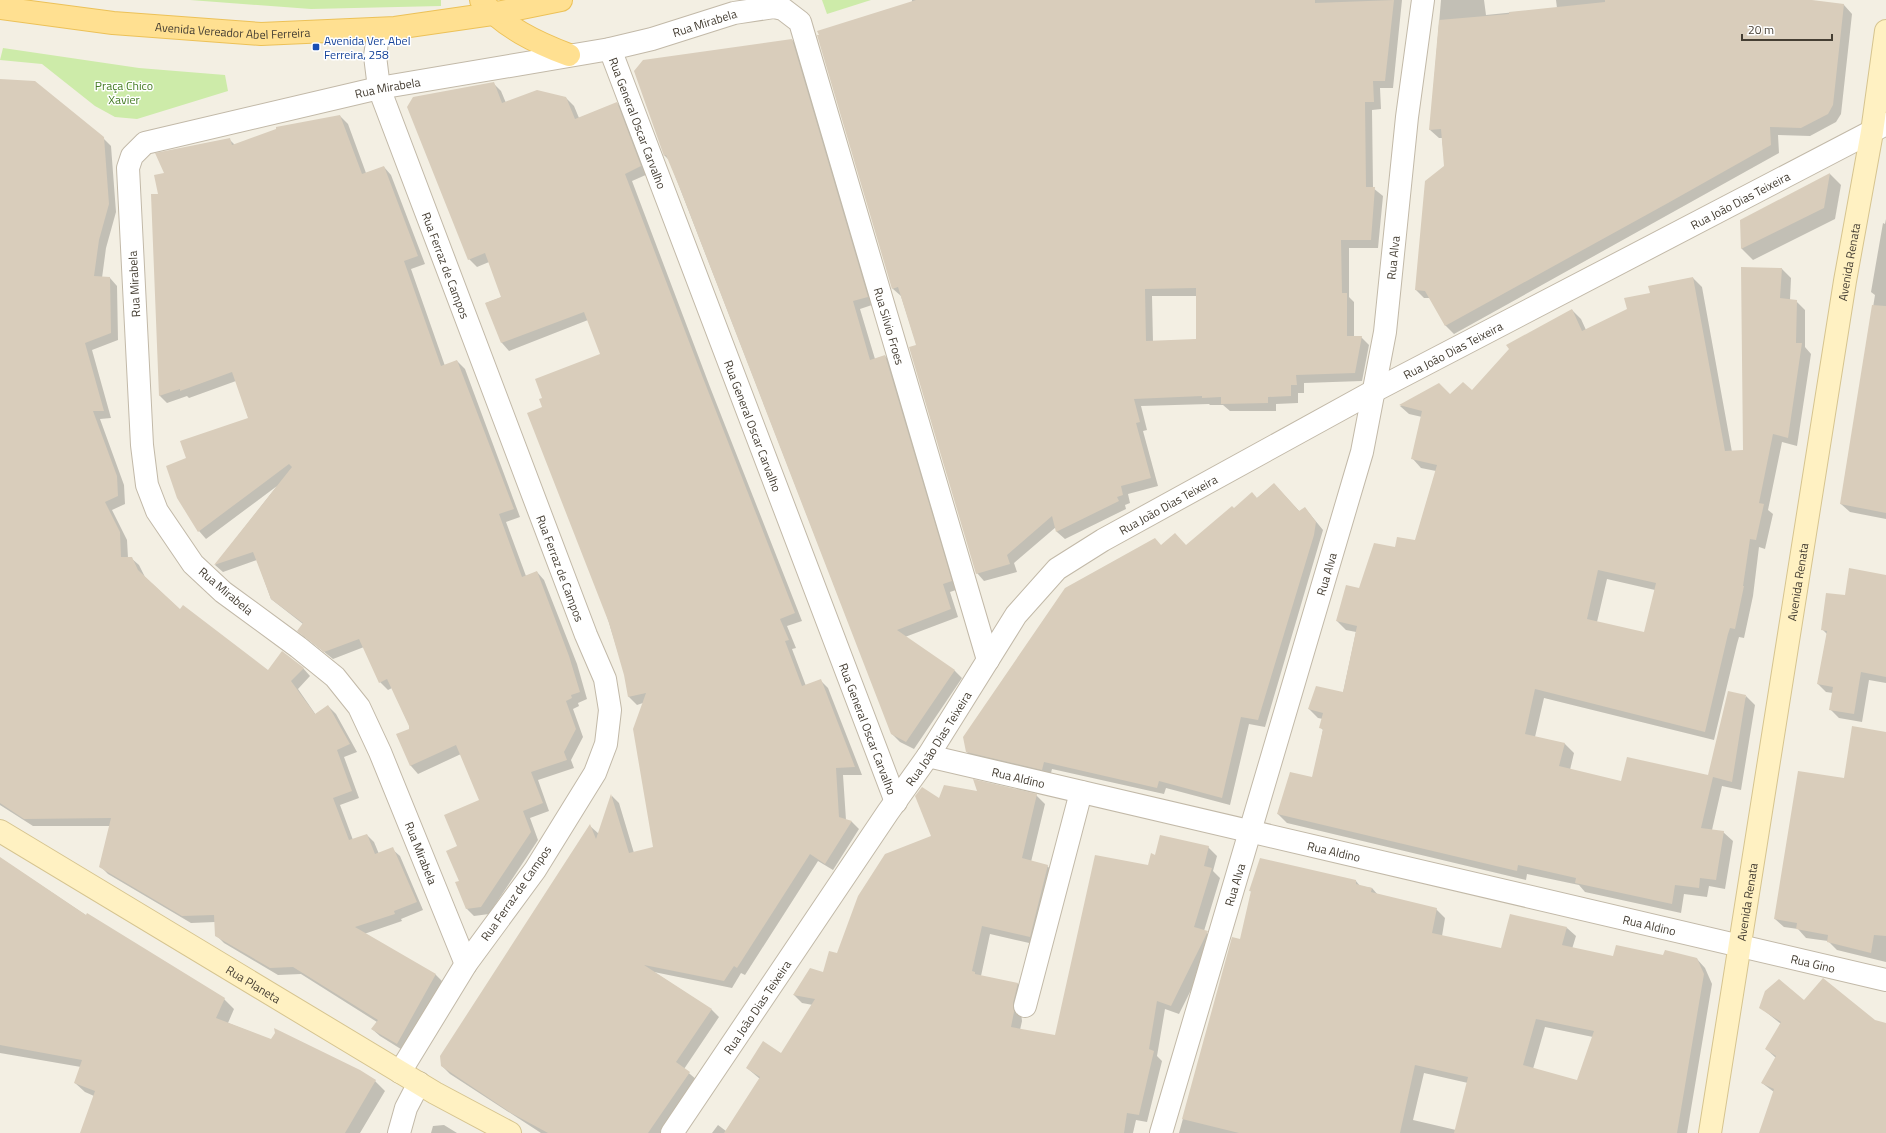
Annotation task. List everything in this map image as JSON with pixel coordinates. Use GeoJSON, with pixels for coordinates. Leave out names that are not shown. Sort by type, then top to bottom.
{"type":"FeatureCollection","features":[{"type":"Feature","properties":{"kind":"main road","name":"Avenida Vereador Abel Ferreira"},"geometry":{"type":"LineString","coordinates":[[0,8],[113,23],[261,34],[379,29],[487,7],[561,0]]}},
{"type":"Feature","properties":{"kind":"main road"},"geometry":{"type":"LineString","coordinates":[[487,7],[542,45],[569,55]]}},
{"type":"Feature","properties":{"kind":"main road","name":"Avenida Renata"},"geometry":{"type":"LineString","coordinates":[[1710,1133],[1845,281],[1879,128],[1886,31]]}},
{"type":"Feature","properties":{"kind":"main road","name":"Rua Planeta"},"geometry":{"type":"LineString","coordinates":[[0,831],[400,1072],[510,1133]]}},
{"type":"Feature","properties":{"kind":"street","name":"Rua Alva"},"geometry":{"type":"LineString","coordinates":[[1161,1133],[1249,830],[1362,452],[1385,332],[1407,117],[1423,0]]}},
{"type":"Feature","properties":{"kind":"street","name":"Rua Mirabela"},"geometry":{"type":"LineString","coordinates":[[466,964],[380,752],[359,707],[335,677],[298,647],[224,592],[193,564],[157,511],[147,485],[142,445],[128,168],[132,156],[145,143],[379,88],[610,49],[652,39],[734,13],[774,7]]}},
{"type":"Feature","properties":{"kind":"street","name":"Rua Silvio Froes"},"geometry":{"type":"LineString","coordinates":[[774,7],[783,9],[800,22],[988,660]]}},
{"type":"Feature","properties":{"kind":"street","name":"Rua Ferraz de Campos"},"geometry":{"type":"LineString","coordinates":[[379,29],[375,56],[379,88],[578,613],[605,679],[610,710],[606,744],[595,773],[535,870],[466,964],[400,1072]]}},
{"type":"Feature","properties":{"kind":"street","name":"Rua General Oscar Carvalho"},"geometry":{"type":"LineString","coordinates":[[610,49],[896,802]]}},
{"type":"Feature","properties":{"kind":"street","name":"Rua João Dias Teixeira"},"geometry":{"type":"LineString","coordinates":[[672,1133],[928,756],[1016,615],[1057,570],[1103,540],[1374,391],[1879,128]]}},
{"type":"Feature","properties":{"kind":"street","name":"Rua Aldino"},"geometry":{"type":"LineString","coordinates":[[928,756],[1741,945]]}},
{"type":"Feature","properties":{"kind":"street"},"geometry":{"type":"LineString","coordinates":[[1025,1006],[1081,792]]}},
{"type":"Feature","properties":{"kind":"street","name":"Rua Gino"},"geometry":{"type":"LineString","coordinates":[[1741,945],[1886,980]]}},
{"type":"Feature","properties":{"kind":"street"},"geometry":{"type":"LineString","coordinates":[[399,1133],[406,1108],[419,1083]]}},
{"type":"Feature","properties":{"kind":"green space"},"geometry":{"type":"Polygon","coordinates":[[[190,0],[441,0],[441,6],[311,9],[190,0]]]}},
{"type":"Feature","properties":{"kind":"green space"},"geometry":{"type":"Polygon","coordinates":[[[822,0],[871,0],[827,14],[822,0]]]}},
{"type":"Feature","properties":{"kind":"green space","name":"Praça Chico Xavier"},"geometry":{"type":"Polygon","coordinates":[[[3,48],[139,68],[225,75],[228,91],[137,119],[115,117],[95,106],[42,64],[0,60],[3,48]]]}},
{"type":"Feature","properties":{"kind":"building"},"geometry":{"type":"Polygon","coordinates":[[[916,0],[1315,0],[1315,3],[1394,0],[1385,81],[1373,81],[1374,102],[1365,102],[1366,187],[1375,187],[1371,240],[1341,240],[1342,293],[1347,293],[1347,336],[1362,336],[1355,373],[1296,375],[1297,385],[1291,385],[1291,396],[1268,397],[1268,403],[1221,404],[1221,397],[1202,398],[1202,396],[1134,399],[1140,422],[1136,423],[1151,478],[1121,486],[1123,495],[1117,497],[1119,501],[1056,532],[1052,516],[1007,555],[1010,564],[976,574],[909,347],[916,345],[898,287],[892,289],[817,31],[916,0]],[[1196,288],[1145,289],[1146,341],[1196,339],[1196,288]]]}},
{"type":"Feature","properties":{"kind":"building"},"geometry":{"type":"Polygon","coordinates":[[[1605,0],[1812,0],[1844,4],[1833,105],[1828,114],[1801,128],[1770,127],[1771,145],[1445,326],[1425,291],[1415,290],[1425,181],[1444,166],[1441,129],[1429,130],[1439,20],[1509,14],[1509,12],[1605,2],[1605,0]]]}},
{"type":"Feature","properties":{"kind":"building"},"geometry":{"type":"Polygon","coordinates":[[[792,39],[868,297],[853,301],[870,360],[885,355],[952,581],[943,584],[951,609],[897,630],[955,670],[906,742],[891,734],[681,191],[666,155],[664,156],[634,71],[643,60],[792,39]]]}},
{"type":"Feature","properties":{"kind":"building"},"geometry":{"type":"Polygon","coordinates":[[[0,79],[35,81],[104,137],[109,204],[99,240],[94,276],[110,277],[111,333],[85,343],[104,411],[93,411],[117,476],[118,496],[105,502],[120,532],[121,557],[132,557],[138,570],[180,609],[183,605],[268,670],[282,651],[304,668],[291,681],[315,714],[328,705],[350,744],[337,750],[352,791],[333,798],[349,840],[367,834],[375,854],[393,847],[417,902],[394,911],[395,914],[355,927],[436,974],[397,1044],[371,1029],[378,1020],[293,967],[270,968],[215,936],[214,915],[182,916],[99,867],[111,818],[24,819],[0,803],[0,79]]]}},
{"type":"Feature","properties":{"kind":"building"},"geometry":{"type":"Polygon","coordinates":[[[494,82],[502,103],[537,90],[566,97],[575,119],[617,102],[641,166],[625,174],[795,613],[780,619],[789,640],[785,641],[802,686],[821,679],[855,767],[836,768],[839,817],[852,821],[825,864],[810,854],[737,968],[734,966],[724,981],[644,965],[712,1009],[676,1062],[690,1072],[648,1133],[548,1133],[511,1113],[441,1066],[440,1056],[590,824],[596,839],[611,794],[629,853],[653,847],[633,729],[646,693],[628,697],[624,675],[609,623],[527,413],[542,407],[539,399],[542,398],[535,379],[600,354],[584,312],[501,343],[485,303],[501,297],[485,253],[468,260],[407,107],[413,97],[494,82]]]}},
{"type":"Feature","properties":{"kind":"building"},"geometry":{"type":"Polygon","coordinates":[[[340,115],[362,174],[384,166],[418,256],[404,261],[441,366],[457,360],[514,509],[499,514],[522,577],[537,571],[569,656],[580,692],[571,695],[572,698],[566,701],[576,729],[564,752],[567,760],[531,772],[543,803],[523,811],[531,832],[481,907],[466,909],[455,882],[459,881],[446,851],[457,846],[444,815],[479,800],[456,745],[410,766],[396,734],[409,729],[409,726],[387,679],[379,683],[359,639],[324,652],[297,631],[303,623],[271,599],[253,552],[214,565],[292,467],[289,464],[198,532],[177,498],[166,466],[186,458],[180,441],[248,418],[232,372],[180,391],[180,389],[159,396],[151,194],[158,194],[154,175],[164,173],[155,153],[230,138],[232,145],[276,129],[276,127],[340,115]]]}},
{"type":"Feature","properties":{"kind":"building"},"geometry":{"type":"Polygon","coordinates":[[[1830,173],[1824,208],[1741,249],[1740,220],[1830,173]]]}},
{"type":"Feature","properties":{"kind":"building"},"geometry":{"type":"Polygon","coordinates":[[[1741,267],[1782,268],[1780,298],[1797,300],[1796,343],[1802,343],[1788,438],[1773,434],[1759,503],[1764,504],[1756,540],[1750,539],[1744,586],[1735,629],[1730,628],[1728,634],[1705,732],[1535,689],[1525,734],[1565,743],[1559,766],[1621,781],[1627,757],[1708,775],[1728,691],[1746,695],[1732,782],[1713,777],[1701,828],[1724,831],[1716,880],[1700,878],[1699,888],[1675,885],[1672,904],[1575,883],[1576,878],[1518,865],[1517,871],[1277,814],[1290,772],[1312,777],[1323,729],[1319,728],[1323,713],[1308,709],[1316,686],[1343,692],[1357,626],[1336,621],[1346,585],[1359,588],[1374,543],[1395,547],[1397,537],[1415,540],[1437,465],[1411,459],[1422,411],[1399,405],[1439,383],[1450,394],[1463,382],[1472,390],[1509,349],[1506,345],[1572,309],[1582,331],[1627,309],[1624,298],[1650,293],[1648,286],[1693,277],[1725,451],[1743,450],[1741,267]],[[1598,570],[1587,619],[1644,632],[1656,583],[1598,570]]]}},
{"type":"Feature","properties":{"kind":"building"},"geometry":{"type":"Polygon","coordinates":[[[1872,305],[1886,306],[1886,513],[1840,504],[1872,305]]]}},
{"type":"Feature","properties":{"kind":"building"},"geometry":{"type":"Polygon","coordinates":[[[1274,483],[1299,511],[1305,507],[1316,522],[1314,535],[1258,720],[1241,717],[1222,798],[1159,781],[1157,788],[1044,762],[1042,770],[966,752],[963,737],[1065,588],[1155,538],[1161,545],[1175,533],[1186,545],[1232,506],[1234,508],[1252,492],[1257,498],[1274,483]]]}},
{"type":"Feature","properties":{"kind":"building"},"geometry":{"type":"Polygon","coordinates":[[[1849,568],[1886,575],[1886,677],[1861,672],[1854,714],[1829,710],[1833,687],[1817,684],[1827,631],[1821,630],[1826,593],[1845,595],[1849,568]]]}},
{"type":"Feature","properties":{"kind":"building"},"geometry":{"type":"Polygon","coordinates":[[[1852,726],[1886,732],[1886,936],[1874,935],[1871,953],[1827,942],[1828,935],[1796,929],[1797,923],[1774,919],[1798,771],[1844,778],[1852,726]]]}},
{"type":"Feature","properties":{"kind":"building"},"geometry":{"type":"Polygon","coordinates":[[[973,779],[1037,794],[1022,858],[1048,865],[1030,937],[982,926],[972,971],[975,972],[975,974],[1018,983],[1013,1003],[1014,1012],[1011,1027],[1055,1035],[1095,855],[1148,865],[1151,853],[1155,855],[1160,835],[1209,846],[1204,866],[1212,868],[1194,927],[1208,931],[1171,1006],[1157,1001],[1149,1049],[1154,1051],[1139,1115],[1127,1113],[1124,1133],[724,1133],[760,1077],[746,1068],[763,1041],[781,1053],[815,999],[793,995],[810,968],[823,972],[829,951],[837,953],[858,896],[885,854],[931,836],[915,796],[922,787],[939,798],[944,785],[977,791],[973,779]]]}},
{"type":"Feature","properties":{"kind":"building"},"geometry":{"type":"Polygon","coordinates":[[[0,857],[86,915],[87,913],[225,998],[216,1018],[271,1039],[275,1033],[274,1028],[360,1070],[376,1080],[345,1133],[80,1133],[95,1091],[74,1083],[82,1060],[0,1045],[0,857]]]}},
{"type":"Feature","properties":{"kind":"building"},"geometry":{"type":"Polygon","coordinates":[[[1260,858],[1356,880],[1356,884],[1372,888],[1371,892],[1437,908],[1432,933],[1501,948],[1510,914],[1567,927],[1562,945],[1613,956],[1616,945],[1663,955],[1665,950],[1697,958],[1704,974],[1677,1133],[1454,1133],[1468,1077],[1415,1065],[1400,1133],[1239,1133],[1182,1119],[1232,937],[1240,939],[1251,891],[1249,891],[1260,858]],[[1536,1019],[1523,1065],[1577,1080],[1594,1031],[1536,1019]]]}},
{"type":"Feature","properties":{"kind":"building"},"geometry":{"type":"Polygon","coordinates":[[[1823,978],[1875,1020],[1886,1023],[1886,1133],[1759,1133],[1774,1089],[1761,1083],[1776,1056],[1765,1049],[1781,1022],[1759,1008],[1765,991],[1779,979],[1804,1000],[1823,978]]]}},
{"type":"Feature","properties":{"kind":"place","name":"Avenida Ver. Abel Ferreira, 258"},"geometry":{"type":"Point","coordinates":[316,47]}}]}
